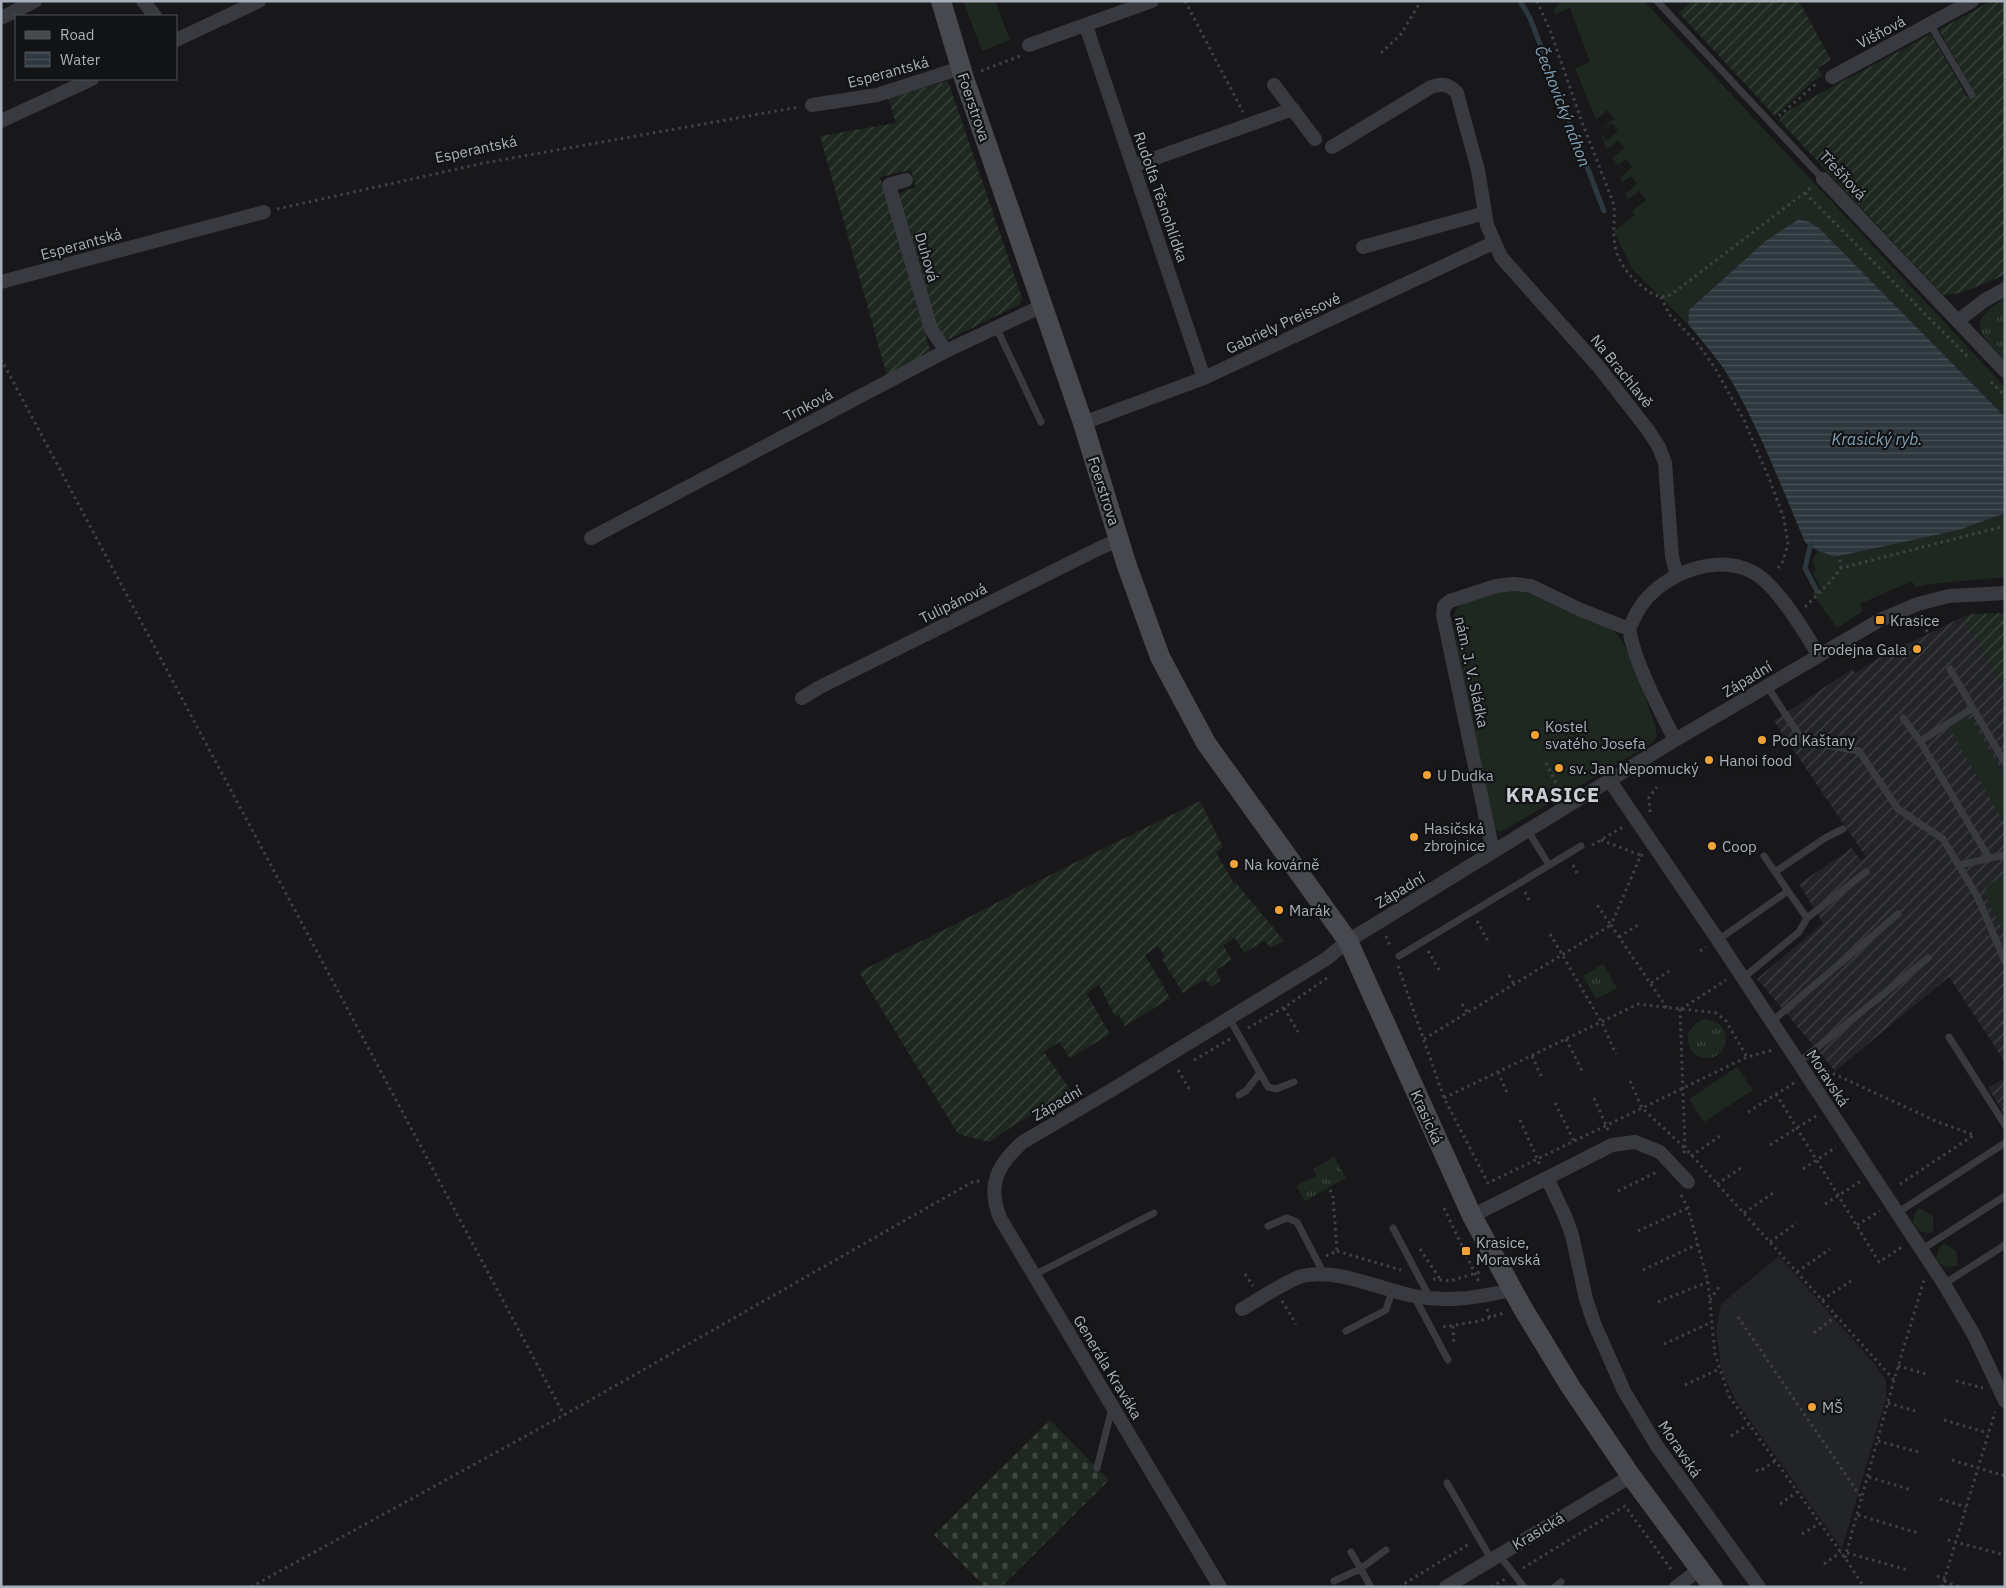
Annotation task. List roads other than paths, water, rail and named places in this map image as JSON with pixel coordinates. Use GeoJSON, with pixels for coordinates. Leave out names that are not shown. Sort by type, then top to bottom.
{"type":"FeatureCollection","features":[{"type":"Feature","properties":{"kind":"street"},"geometry":{"type":"LineString","coordinates":[[1,18],[18,5],[35,1]]}},
{"type":"Feature","properties":{"kind":"street"},"geometry":{"type":"LineString","coordinates":[[143,1],[154,15]]}},
{"type":"Feature","properties":{"kind":"street"},"geometry":{"type":"LineString","coordinates":[[178,39],[258,1]]}},
{"type":"Feature","properties":{"kind":"street","name":"Foerstrova"},"geometry":{"type":"LineString","coordinates":[[940,1],[1160,657],[1206,743],[1348,941]]}},
{"type":"Feature","properties":{"kind":"street"},"geometry":{"type":"LineString","coordinates":[[1029,45],[1152,1]]}},
{"type":"Feature","properties":{"kind":"street","name":"Višňová"},"geometry":{"type":"LineString","coordinates":[[1832,77],[1969,2]]}},
{"type":"Feature","properties":{"kind":"street","name":"Rudolfa Těsnohlídka"},"geometry":{"type":"LineString","coordinates":[[1086,26],[1204,378]]}},
{"type":"Feature","properties":{"kind":"street","name":"Esperantská"},"geometry":{"type":"LineString","coordinates":[[812,105],[877,95],[963,73]]}},
{"type":"Feature","properties":{"kind":"street"},"geometry":{"type":"LineString","coordinates":[[1,121],[90,80]]}},
{"type":"Feature","properties":{"kind":"street","name":"Na Brachlavě"},"geometry":{"type":"LineString","coordinates":[[1332,146],[1438,84],[1449,86],[1457,93],[1478,170],[1485,213],[1493,243],[1501,257],[1598,366],[1644,424],[1659,447],[1665,463],[1672,557],[1677,575]]}},
{"type":"Feature","properties":{"kind":"street"},"geometry":{"type":"LineString","coordinates":[[1274,85],[1315,139]]}},
{"type":"Feature","properties":{"kind":"street"},"geometry":{"type":"LineString","coordinates":[[1133,166],[1293,109]]}},
{"type":"Feature","properties":{"kind":"street","name":"Třešňová"},"geometry":{"type":"LineString","coordinates":[[1824,178],[2005,371]]}},
{"type":"Feature","properties":{"kind":"street","name":"Duhová"},"geometry":{"type":"LineString","coordinates":[[906,180],[889,185],[931,330],[946,351]]}},
{"type":"Feature","properties":{"kind":"street","name":"Esperantská"},"geometry":{"type":"LineString","coordinates":[[1,282],[264,212]]}},
{"type":"Feature","properties":{"kind":"street"},"geometry":{"type":"LineString","coordinates":[[1362,247],[1485,213]]}},
{"type":"Feature","properties":{"kind":"street","name":"Gabriely Preissové"},"geometry":{"type":"LineString","coordinates":[[1083,423],[1204,378],[1493,243]]}},
{"type":"Feature","properties":{"kind":"street"},"geometry":{"type":"LineString","coordinates":[[1959,320],[1979,304],[2005,289]]}},
{"type":"Feature","properties":{"kind":"street","name":"Trnková"},"geometry":{"type":"LineString","coordinates":[[591,538],[946,351],[1042,306]]}},
{"type":"Feature","properties":{"kind":"street","name":"Tulipánová"},"geometry":{"type":"LineString","coordinates":[[802,698],[898,648],[1102,547],[1120,540]]}},
{"type":"Feature","properties":{"kind":"street"},"geometry":{"type":"LineString","coordinates":[[1675,740],[1642,669],[1630,640],[1628,629],[1648,597],[1677,575],[1721,564],[1737,566],[1754,572],[1767,584],[1795,617],[1819,656]]}},
{"type":"Feature","properties":{"kind":"street","name":"nám. J. V. Sládka"},"geometry":{"type":"LineString","coordinates":[[1493,852],[1443,615],[1444,606],[1450,601],[1496,586],[1514,584],[1531,586],[1628,629]]}},
{"type":"Feature","properties":{"kind":"street","name":"Západní"},"geometry":{"type":"LineString","coordinates":[[1006,1160],[1023,1142],[1326,959],[1348,941],[1380,921],[1675,740],[1880,620],[1918,604],[1949,596],[2005,593]]}},
{"type":"Feature","properties":{"kind":"street","name":"Moravská"},"geometry":{"type":"LineString","coordinates":[[1610,781],[1718,940],[1737,978],[1772,1022],[1944,1284],[1974,1335],[2001,1404]]}},
{"type":"Feature","properties":{"kind":"street","name":"Krasická"},"geometry":{"type":"LineString","coordinates":[[1348,941],[1472,1216],[1517,1299],[1570,1386],[1631,1476],[1713,1587]]}},
{"type":"Feature","properties":{"kind":"street"},"geometry":{"type":"LineString","coordinates":[[1472,1216],[1612,1145],[1635,1142],[1660,1152],[1683,1185]]}},
{"type":"Feature","properties":{"kind":"street","name":"Generála Kraváka"},"geometry":{"type":"LineString","coordinates":[[1006,1160],[996,1176],[993,1191],[995,1205],[1000,1218],[1220,1587]]}},
{"type":"Feature","properties":{"kind":"street","name":"Moravská"},"geometry":{"type":"LineString","coordinates":[[1546,1178],[1566,1216],[1586,1299],[1624,1391],[1657,1446],[1759,1587]]}},
{"type":"Feature","properties":{"kind":"street"},"geometry":{"type":"LineString","coordinates":[[1242,1309],[1301,1276],[1324,1274],[1348,1278],[1392,1291],[1430,1299],[1456,1300],[1483,1296],[1517,1299]]}},
{"type":"Feature","properties":{"kind":"street","name":"Krasická"},"geometry":{"type":"LineString","coordinates":[[1446,1587],[1631,1476]]}},
{"type":"Feature","properties":{"kind":"street"},"geometry":{"type":"LineString","coordinates":[[1678,1585],[1700,1569]]}},
{"type":"Feature","properties":{"kind":"lane","name":"Třešňová"},"geometry":{"type":"LineString","coordinates":[[1657,1],[1824,178]]}},
{"type":"Feature","properties":{"kind":"lane"},"geometry":{"type":"LineString","coordinates":[[1930,24],[1972,95]]}},
{"type":"Feature","properties":{"kind":"lane"},"geometry":{"type":"LineString","coordinates":[[996,327],[1041,422]]}},
{"type":"Feature","properties":{"kind":"lane"},"geometry":{"type":"LineString","coordinates":[[1950,670],[2005,763]]}},
{"type":"Feature","properties":{"kind":"lane"},"geometry":{"type":"LineString","coordinates":[[1767,686],[1803,741],[1859,751],[1898,809],[1943,839],[1977,896],[2004,958]]}},
{"type":"Feature","properties":{"kind":"lane"},"geometry":{"type":"LineString","coordinates":[[1920,741],[1973,708]]}},
{"type":"Feature","properties":{"kind":"lane"},"geometry":{"type":"LineString","coordinates":[[1904,718],[1920,741],[1989,858]]}},
{"type":"Feature","properties":{"kind":"lane"},"geometry":{"type":"LineString","coordinates":[[1775,872],[1825,838],[1842,829]]}},
{"type":"Feature","properties":{"kind":"lane"},"geometry":{"type":"LineString","coordinates":[[1528,831],[1549,865]]}},
{"type":"Feature","properties":{"kind":"lane"},"geometry":{"type":"LineString","coordinates":[[1396,957],[1581,846]]}},
{"type":"Feature","properties":{"kind":"lane"},"geometry":{"type":"LineString","coordinates":[[1959,865],[2005,855]]}},
{"type":"Feature","properties":{"kind":"lane"},"geometry":{"type":"LineString","coordinates":[[1764,856],[1807,918]]}},
{"type":"Feature","properties":{"kind":"lane"},"geometry":{"type":"LineString","coordinates":[[1737,978],[1799,932],[1807,918],[1866,872]]}},
{"type":"Feature","properties":{"kind":"lane"},"geometry":{"type":"LineString","coordinates":[[1718,940],[1788,890]]}},
{"type":"Feature","properties":{"kind":"lane"},"geometry":{"type":"LineString","coordinates":[[1772,1022],[1898,914]]}},
{"type":"Feature","properties":{"kind":"lane"},"geometry":{"type":"LineString","coordinates":[[1798,1063],[1928,958]]}},
{"type":"Feature","properties":{"kind":"lane"},"geometry":{"type":"LineString","coordinates":[[1229,1018],[1268,1087],[1276,1090],[1294,1082]]}},
{"type":"Feature","properties":{"kind":"lane"},"geometry":{"type":"LineString","coordinates":[[1950,1037],[2005,1125]]}},
{"type":"Feature","properties":{"kind":"lane"},"geometry":{"type":"LineString","coordinates":[[1239,1095],[1246,1091],[1260,1073]]}},
{"type":"Feature","properties":{"kind":"lane"},"geometry":{"type":"LineString","coordinates":[[1897,1213],[2005,1143]]}},
{"type":"Feature","properties":{"kind":"lane"},"geometry":{"type":"LineString","coordinates":[[1921,1250],[2005,1196]]}},
{"type":"Feature","properties":{"kind":"lane"},"geometry":{"type":"LineString","coordinates":[[1034,1275],[1154,1213]]}},
{"type":"Feature","properties":{"kind":"lane"},"geometry":{"type":"LineString","coordinates":[[1268,1226],[1287,1218],[1297,1222],[1324,1274]]}},
{"type":"Feature","properties":{"kind":"lane"},"geometry":{"type":"LineString","coordinates":[[1394,1228],[1430,1299]]}},
{"type":"Feature","properties":{"kind":"lane"},"geometry":{"type":"LineString","coordinates":[[1944,1284],[2005,1245]]}},
{"type":"Feature","properties":{"kind":"lane"},"geometry":{"type":"LineString","coordinates":[[1346,1331],[1386,1310],[1392,1291]]}},
{"type":"Feature","properties":{"kind":"lane"},"geometry":{"type":"LineString","coordinates":[[1414,1296],[1448,1360]]}},
{"type":"Feature","properties":{"kind":"lane"},"geometry":{"type":"LineString","coordinates":[[1097,1468],[1113,1406]]}},
{"type":"Feature","properties":{"kind":"lane"},"geometry":{"type":"LineString","coordinates":[[1447,1484],[1479,1538],[1495,1557],[1514,1573],[1524,1587]]}},
{"type":"Feature","properties":{"kind":"lane"},"geometry":{"type":"LineString","coordinates":[[1334,1581],[1360,1569],[1386,1550]]}},
{"type":"Feature","properties":{"kind":"lane"},"geometry":{"type":"LineString","coordinates":[[1351,1552],[1371,1587]]}},
{"type":"Feature","properties":{"kind":"water","name":"Krasický ryb."},"geometry":{"type":"Polygon","coordinates":[[[1799,219],[1810,222],[1819,228],[2005,417],[2005,513],[1959,530],[1834,557],[1810,547],[1805,542],[1743,401],[1722,367],[1688,324],[1689,310],[1767,240],[1799,219]]]}},
{"type":"Feature","properties":{"kind":"waterway","name":"Čechovický náhon"},"geometry":{"type":"LineString","coordinates":[[1520,1],[1530,18],[1604,211]]}},
{"type":"Feature","properties":{"kind":"waterway","name":"Čechovický náhon"},"geometry":{"type":"LineString","coordinates":[[1813,543],[1810,547],[1805,568],[1817,591]]}},
{"type":"Feature","properties":{"kind":"place","name":"Krasice"},"geometry":{"type":"Point","coordinates":[1880,620]}},
{"type":"Feature","properties":{"kind":"place","name":"Prodejna Gala"},"geometry":{"type":"Point","coordinates":[1917,649]}},
{"type":"Feature","properties":{"kind":"place","name":"Kostel svatého Josefa"},"geometry":{"type":"Point","coordinates":[1535,735]}},
{"type":"Feature","properties":{"kind":"place","name":"Pod Kaštany"},"geometry":{"type":"Point","coordinates":[1762,740]}},
{"type":"Feature","properties":{"kind":"place","name":"Hanoi food"},"geometry":{"type":"Point","coordinates":[1709,760]}},
{"type":"Feature","properties":{"kind":"place","name":"sv. Jan Nepomucký"},"geometry":{"type":"Point","coordinates":[1559,768]}},
{"type":"Feature","properties":{"kind":"place","name":"U Dudka"},"geometry":{"type":"Point","coordinates":[1427,775]}},
{"type":"Feature","properties":{"kind":"place","name":"Hasičská zbrojnice"},"geometry":{"type":"Point","coordinates":[1414,837]}},
{"type":"Feature","properties":{"kind":"place","name":"Coop"},"geometry":{"type":"Point","coordinates":[1712,846]}},
{"type":"Feature","properties":{"kind":"place","name":"Na kovárně"},"geometry":{"type":"Point","coordinates":[1234,864]}},
{"type":"Feature","properties":{"kind":"place","name":"Marák"},"geometry":{"type":"Point","coordinates":[1279,910]}},
{"type":"Feature","properties":{"kind":"place","name":"Krasice, Moravská"},"geometry":{"type":"Point","coordinates":[1466,1251]}},
{"type":"Feature","properties":{"kind":"place","name":"MŠ"},"geometry":{"type":"Point","coordinates":[1812,1407]}},
{"type":"Feature","properties":{"kind":"district","name":"KRASICE"},"geometry":{"type":"Point","coordinates":[1553,794]}}]}
